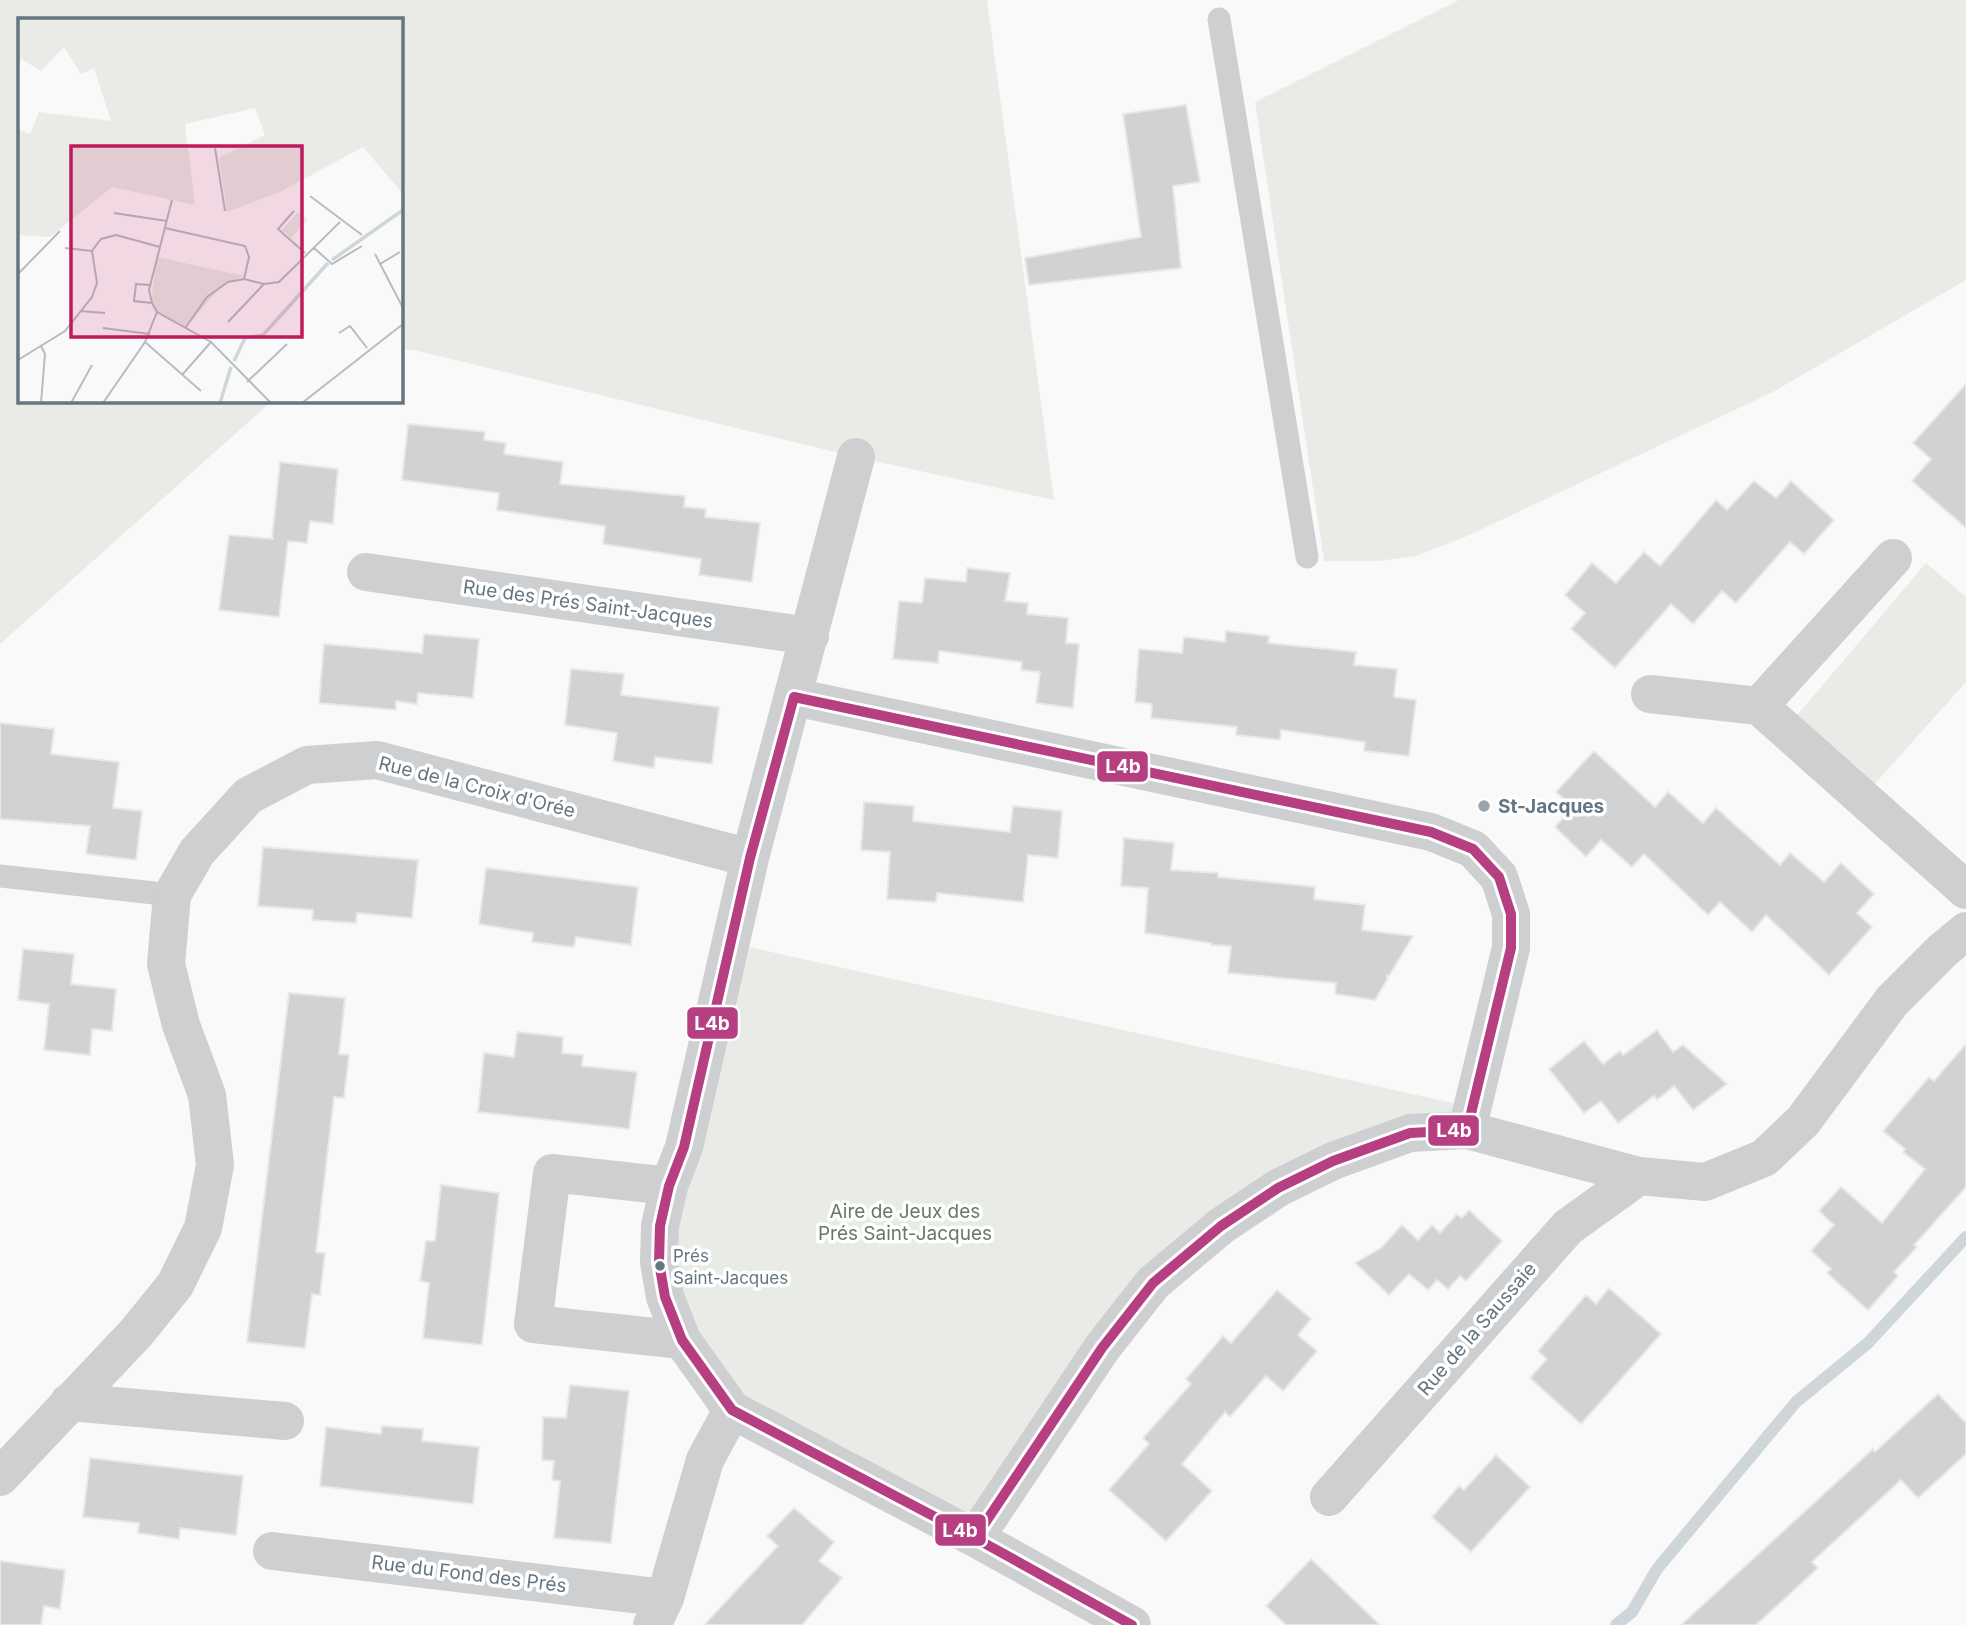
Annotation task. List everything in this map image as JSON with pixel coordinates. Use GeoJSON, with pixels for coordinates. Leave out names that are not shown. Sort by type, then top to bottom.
{"type":"FeatureCollection","features":[{"type":"Feature","properties":{"kind":"street"},"geometry":{"type":"LineString","coordinates":[[856,457],[750,858],[684,1147],[669,1186],[660,1226],[659,1262],[665,1297],[682,1340],[732,1410],[1122,1617],[1132,1625]]}},
{"type":"Feature","properties":{"kind":"street"},"geometry":{"type":"LineString","coordinates":[[1759,706],[1893,558]]}},
{"type":"Feature","properties":{"kind":"street","name":"Rue des Prés Saint-Jacques"},"geometry":{"type":"LineString","coordinates":[[366,572],[810,636]]}},
{"type":"Feature","properties":{"kind":"street"},"geometry":{"type":"LineString","coordinates":[[1650,694],[1759,706],[1966,890]]}},
{"type":"Feature","properties":{"kind":"street"},"geometry":{"type":"LineString","coordinates":[[794,697],[1431,832],[1473,849],[1499,877],[1511,914],[1511,948],[1467,1130]]}},
{"type":"Feature","properties":{"kind":"street","name":"Rue de la Croix d'Orée"},"geometry":{"type":"LineString","coordinates":[[0,1477],[136,1333],[175,1285],[203,1228],[215,1165],[207,1095],[181,1025],[166,964],[172,895],[197,852],[248,796],[307,765],[377,760],[750,858]]}},
{"type":"Feature","properties":{"kind":"street"},"geometry":{"type":"LineString","coordinates":[[975,1538],[1102,1348],[1153,1283],[1211,1234],[1278,1188],[1334,1161],[1410,1133],[1467,1130],[1639,1177],[1705,1182],[1764,1158],[1803,1121],[1892,1001],[1966,931]]}},
{"type":"Feature","properties":{"kind":"street"},"geometry":{"type":"LineString","coordinates":[[669,1186],[552,1173],[533,1324],[682,1340]]}},
{"type":"Feature","properties":{"kind":"street","name":"Rue de la Saussaie"},"geometry":{"type":"LineString","coordinates":[[1329,1497],[1568,1227],[1639,1177]]}},
{"type":"Feature","properties":{"kind":"street"},"geometry":{"type":"LineString","coordinates":[[69,1402],[285,1421]]}},
{"type":"Feature","properties":{"kind":"street","name":"Rue du Fond des Prés"},"geometry":{"type":"LineString","coordinates":[[272,1551],[658,1611],[705,1460],[732,1410]]}},
{"type":"Feature","properties":{"kind":"lane"},"geometry":{"type":"LineString","coordinates":[[1219,19],[1307,557]]}},
{"type":"Feature","properties":{"kind":"lane"},"geometry":{"type":"LineString","coordinates":[[0,876],[172,895]]}},
{"type":"Feature","properties":{"kind":"green space"},"geometry":{"type":"Polygon","coordinates":[[[0,0],[987,0],[1054,500],[856,457],[402,349],[402,18],[18,18],[18,402],[271,402],[0,644],[0,0]]]}},
{"type":"Feature","properties":{"kind":"green space"},"geometry":{"type":"Polygon","coordinates":[[[1459,0],[1966,0],[1966,280],[1773,392],[1465,537],[1416,556],[1378,561],[1324,561],[1255,102],[1459,0]]]}},
{"type":"Feature","properties":{"kind":"green space"},"geometry":{"type":"Polygon","coordinates":[[[1926,563],[1966,597],[1966,682],[1872,787],[1794,719],[1926,563]]]}},
{"type":"Feature","properties":{"kind":"green space","name":"Aire de Jeux des Prés Saint-Jacques"},"geometry":{"type":"Polygon","coordinates":[[[730,943],[1471,1107],[1410,1133],[1221,1226],[975,1538],[732,1410],[665,1297],[730,943]]]}},
{"type":"Feature","properties":{"kind":"building"},"geometry":{"type":"Polygon","coordinates":[[[1186,105],[1200,182],[1173,186],[1181,268],[1029,285],[1025,258],[1141,237],[1123,114],[1186,105]]]}},
{"type":"Feature","properties":{"kind":"building"},"geometry":{"type":"Polygon","coordinates":[[[1966,384],[1966,528],[1912,481],[1931,459],[1913,443],[1966,384]]]}},
{"type":"Feature","properties":{"kind":"building"},"geometry":{"type":"Polygon","coordinates":[[[408,424],[485,432],[484,440],[506,443],[504,454],[563,462],[560,484],[685,496],[684,507],[706,509],[705,517],[760,523],[752,582],[699,575],[701,559],[603,544],[605,526],[497,510],[499,493],[402,480],[408,424]]]}},
{"type":"Feature","properties":{"kind":"building"},"geometry":{"type":"Polygon","coordinates":[[[280,462],[338,469],[333,524],[310,521],[307,543],[288,541],[279,617],[219,610],[229,535],[272,539],[280,462]]]}},
{"type":"Feature","properties":{"kind":"building"},"geometry":{"type":"Polygon","coordinates":[[[1754,481],[1776,498],[1791,481],[1834,520],[1804,554],[1790,542],[1736,603],[1722,591],[1693,624],[1671,604],[1615,668],[1571,629],[1585,613],[1565,595],[1592,563],[1616,583],[1644,552],[1660,566],[1716,500],[1727,510],[1754,481]]]}},
{"type":"Feature","properties":{"kind":"building"},"geometry":{"type":"Polygon","coordinates":[[[967,568],[1010,573],[1005,601],[1028,603],[1027,614],[1068,618],[1066,643],[1079,644],[1073,708],[1036,703],[1040,672],[1021,670],[1022,662],[939,651],[938,663],[893,659],[899,601],[922,603],[925,578],[966,582],[967,568]]]}},
{"type":"Feature","properties":{"kind":"building"},"geometry":{"type":"Polygon","coordinates":[[[1226,631],[1269,636],[1268,643],[1356,652],[1354,665],[1397,669],[1394,697],[1416,700],[1409,756],[1364,751],[1365,742],[1281,730],[1280,740],[1236,735],[1237,727],[1151,718],[1152,704],[1135,702],[1139,649],[1182,653],[1184,637],[1225,642],[1226,631]]]}},
{"type":"Feature","properties":{"kind":"building"},"geometry":{"type":"Polygon","coordinates":[[[424,634],[479,639],[473,698],[418,693],[417,704],[396,701],[396,710],[319,703],[324,644],[422,653],[424,634]]]}},
{"type":"Feature","properties":{"kind":"building"},"geometry":{"type":"Polygon","coordinates":[[[571,669],[624,674],[621,695],[719,707],[712,764],[655,757],[654,768],[613,761],[617,733],[565,725],[571,669]]]}},
{"type":"Feature","properties":{"kind":"building"},"geometry":{"type":"Polygon","coordinates":[[[0,723],[54,729],[51,754],[119,762],[113,808],[142,811],[136,860],[86,854],[90,826],[0,819],[0,723]]]}},
{"type":"Feature","properties":{"kind":"building"},"geometry":{"type":"Polygon","coordinates":[[[1594,751],[1655,807],[1668,792],[1703,823],[1716,808],[1780,865],[1790,853],[1824,882],[1841,863],[1874,894],[1857,913],[1872,927],[1829,975],[1766,915],[1752,932],[1720,902],[1708,915],[1644,854],[1632,867],[1601,840],[1586,857],[1555,827],[1573,807],[1556,792],[1594,751]]]}},
{"type":"Feature","properties":{"kind":"building"},"geometry":{"type":"Polygon","coordinates":[[[864,802],[914,806],[913,821],[1010,832],[1013,806],[1062,811],[1058,858],[1028,855],[1023,902],[937,893],[936,902],[887,899],[890,852],[861,850],[864,802]]]}},
{"type":"Feature","properties":{"kind":"building"},"geometry":{"type":"Polygon","coordinates":[[[1124,838],[1174,843],[1171,870],[1218,873],[1218,877],[1315,887],[1314,899],[1365,905],[1362,930],[1413,936],[1389,976],[1387,975],[1387,980],[1375,1000],[1335,994],[1336,983],[1228,973],[1231,946],[1145,933],[1148,888],[1121,886],[1124,838]]]}},
{"type":"Feature","properties":{"kind":"building"},"geometry":{"type":"Polygon","coordinates":[[[263,847],[418,860],[412,918],[357,913],[356,923],[312,920],[313,910],[258,906],[263,847]]]}},
{"type":"Feature","properties":{"kind":"building"},"geometry":{"type":"Polygon","coordinates":[[[486,868],[638,887],[631,945],[576,937],[574,947],[532,942],[533,933],[479,924],[486,868]]]}},
{"type":"Feature","properties":{"kind":"building"},"geometry":{"type":"Polygon","coordinates":[[[23,949],[74,954],[71,984],[116,989],[112,1031],[92,1029],[90,1055],[44,1050],[49,1004],[18,1000],[23,949]]]}},
{"type":"Feature","properties":{"kind":"building"},"geometry":{"type":"Polygon","coordinates":[[[289,993],[345,998],[339,1054],[349,1055],[344,1098],[334,1097],[316,1252],[325,1253],[320,1295],[312,1294],[305,1348],[247,1342],[289,993]]]}},
{"type":"Feature","properties":{"kind":"building"},"geometry":{"type":"Polygon","coordinates":[[[1657,1030],[1673,1052],[1683,1045],[1727,1084],[1693,1110],[1674,1086],[1657,1100],[1654,1096],[1618,1123],[1601,1101],[1584,1113],[1549,1069],[1584,1041],[1603,1064],[1620,1051],[1623,1055],[1657,1030]]]}},
{"type":"Feature","properties":{"kind":"building"},"geometry":{"type":"Polygon","coordinates":[[[517,1032],[563,1037],[562,1053],[583,1055],[582,1066],[637,1072],[629,1129],[478,1112],[484,1053],[514,1057],[517,1032]]]}},
{"type":"Feature","properties":{"kind":"building"},"geometry":{"type":"Polygon","coordinates":[[[1966,1044],[1966,1187],[1914,1245],[1917,1247],[1894,1272],[1898,1276],[1868,1310],[1827,1273],[1831,1269],[1811,1251],[1834,1225],[1819,1211],[1841,1187],[1882,1223],[1925,1169],[1903,1152],[1905,1149],[1883,1131],[1929,1077],[1934,1081],[1966,1044]]]}},
{"type":"Feature","properties":{"kind":"building"},"geometry":{"type":"Polygon","coordinates":[[[441,1185],[499,1193],[482,1345],[423,1338],[429,1283],[420,1281],[426,1241],[435,1241],[441,1185]]]}},
{"type":"Feature","properties":{"kind":"building"},"geometry":{"type":"Polygon","coordinates":[[[1469,1210],[1502,1241],[1466,1281],[1460,1276],[1448,1289],[1437,1280],[1428,1290],[1409,1274],[1389,1295],[1355,1263],[1381,1248],[1402,1225],[1418,1240],[1432,1225],[1440,1233],[1457,1214],[1462,1218],[1469,1210]]]}},
{"type":"Feature","properties":{"kind":"building"},"geometry":{"type":"Polygon","coordinates":[[[1609,1288],[1661,1334],[1581,1424],[1530,1378],[1547,1359],[1538,1351],[1586,1295],[1596,1304],[1609,1288]]]}},
{"type":"Feature","properties":{"kind":"building"},"geometry":{"type":"Polygon","coordinates":[[[1277,1290],[1311,1319],[1298,1335],[1317,1351],[1283,1391],[1266,1376],[1230,1417],[1225,1412],[1182,1464],[1212,1491],[1166,1541],[1109,1490],[1149,1444],[1143,1438],[1191,1384],[1186,1379],[1223,1336],[1231,1343],[1277,1290]]]}},
{"type":"Feature","properties":{"kind":"building"},"geometry":{"type":"Polygon","coordinates":[[[570,1385],[629,1391],[611,1543],[554,1538],[560,1481],[552,1480],[554,1461],[542,1460],[543,1417],[566,1418],[570,1385]]]}},
{"type":"Feature","properties":{"kind":"building"},"geometry":{"type":"Polygon","coordinates":[[[1938,1394],[1966,1423],[1966,1454],[1918,1498],[1901,1480],[1812,1562],[1818,1568],[1756,1625],[1681,1625],[1873,1449],[1875,1452],[1938,1394]]]}},
{"type":"Feature","properties":{"kind":"building"},"geometry":{"type":"Polygon","coordinates":[[[382,1426],[423,1429],[422,1441],[479,1447],[473,1504],[320,1486],[326,1427],[381,1434],[382,1426]]]}},
{"type":"Feature","properties":{"kind":"building"},"geometry":{"type":"Polygon","coordinates":[[[1496,1455],[1530,1487],[1471,1552],[1432,1517],[1459,1486],[1464,1490],[1496,1455]]]}},
{"type":"Feature","properties":{"kind":"building"},"geometry":{"type":"Polygon","coordinates":[[[90,1458],[243,1476],[236,1535],[180,1528],[179,1539],[138,1533],[139,1523],[83,1517],[90,1458]]]}},
{"type":"Feature","properties":{"kind":"building"},"geometry":{"type":"Polygon","coordinates":[[[794,1508],[834,1542],[819,1561],[842,1578],[802,1625],[704,1625],[778,1546],[767,1536],[794,1508]]]}},
{"type":"Feature","properties":{"kind":"building"},"geometry":{"type":"Polygon","coordinates":[[[1311,1559],[1380,1625],[1286,1625],[1266,1606],[1311,1559]]]}},
{"type":"Feature","properties":{"kind":"building"},"geometry":{"type":"Polygon","coordinates":[[[0,1561],[65,1570],[60,1609],[44,1606],[41,1625],[0,1625],[0,1561]]]}},
{"type":"Feature","properties":{"kind":"waterway"},"geometry":{"type":"LineString","coordinates":[[1616,1625],[1632,1612],[1657,1569],[1796,1402],[1868,1343],[1966,1237]]}},
{"type":"Feature","properties":{"kind":"transit line","name":"L4b"},"geometry":{"type":"LineString","coordinates":[[794,697],[1431,832],[1473,849],[1499,877],[1511,914],[1511,948],[1467,1130],[1410,1133],[1333,1161],[1278,1188],[1221,1226],[1153,1283],[1102,1348],[975,1538],[732,1410],[682,1340],[665,1297],[659,1262],[660,1226],[669,1186],[684,1147],[750,858],[794,697]]}},
{"type":"Feature","properties":{"kind":"transit line","name":"L4b"},"geometry":{"type":"LineString","coordinates":[[975,1538],[1132,1625]]}},
{"type":"Feature","properties":{"kind":"place","name":"St-Jacques"},"geometry":{"type":"Point","coordinates":[1484,806]}},
{"type":"Feature","properties":{"kind":"place","name":"Prés Saint-Jacques"},"geometry":{"type":"Point","coordinates":[660,1266]}}]}
